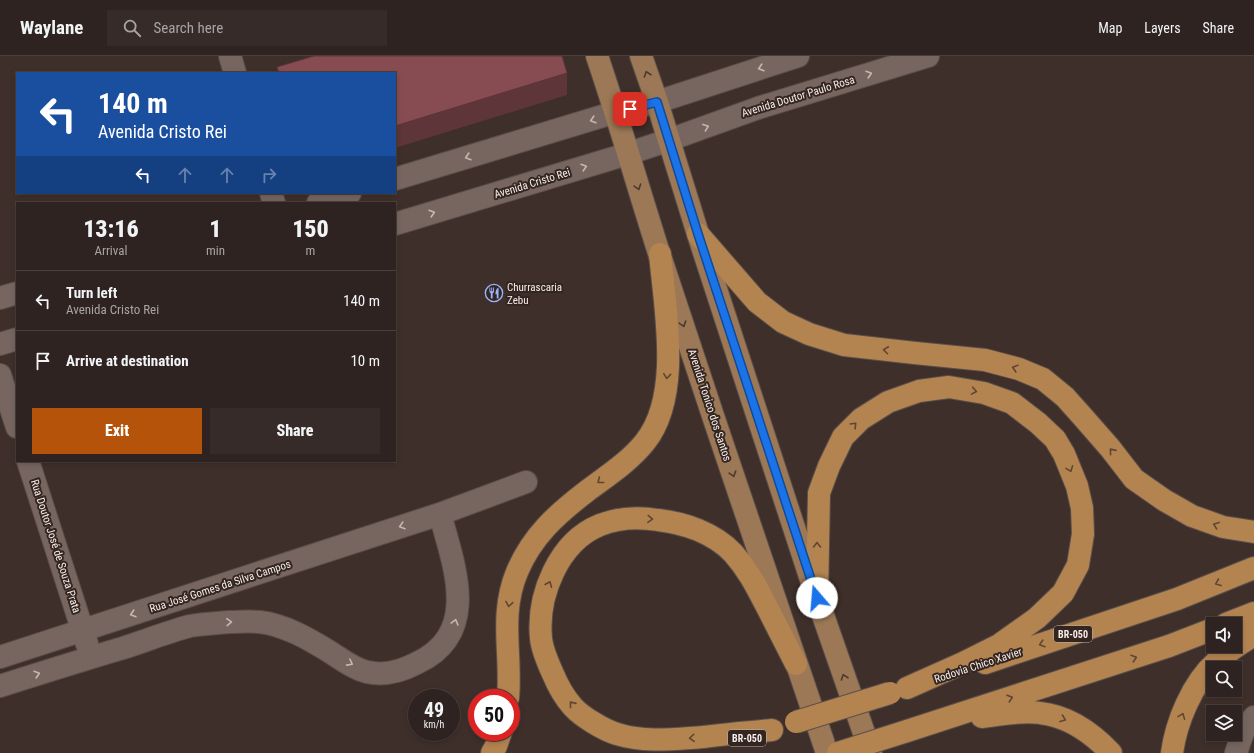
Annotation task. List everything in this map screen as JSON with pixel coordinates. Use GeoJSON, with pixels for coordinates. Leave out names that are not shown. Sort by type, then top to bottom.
{"type":"FeatureCollection","features":[{"type":"Feature","properties":{"kind":"highway"},"geometry":{"type":"LineString","coordinates":[[698,234],[757,302],[783,322],[809,334],[844,345],[985,360],[1043,379],[1064,397],[1082,416],[1110,448],[1134,479],[1164,500],[1192,516],[1223,527],[1254,532]]}},
{"type":"Feature","properties":{"kind":"highway"},"geometry":{"type":"LineString","coordinates":[[508,689],[506,631],[508,603],[517,573],[528,550],[542,530],[564,509],[626,461],[645,442],[658,420],[665,390],[668,353],[660,254]]}},
{"type":"Feature","properties":{"kind":"highway"},"geometry":{"type":"LineString","coordinates":[[817,598],[817,526],[819,493],[829,466],[843,437],[861,419],[888,402],[919,391],[949,386],[984,393],[1012,403],[1038,423],[1055,439],[1064,454],[1077,486],[1082,508],[1083,534],[1078,565],[1063,593],[1037,618],[999,645],[963,663],[898,690]]}},
{"type":"Feature","properties":{"kind":"highway"},"geometry":{"type":"LineString","coordinates":[[772,730],[673,739],[643,740],[616,733],[593,722],[573,708],[558,685],[548,663],[541,639],[540,617],[544,595],[564,554],[581,537],[600,526],[621,520],[648,518],[670,521],[695,528],[715,539],[731,552],[748,570],[796,664]]}},
{"type":"Feature","properties":{"kind":"highway","name":"Rodovia Chico Xavier"},"geometry":{"type":"LineString","coordinates":[[699,753],[1072,635],[1177,599],[1254,568]]}},
{"type":"Feature","properties":{"kind":"highway"},"geometry":{"type":"LineString","coordinates":[[1242,618],[1254,613]]}},
{"type":"Feature","properties":{"kind":"highway"},"geometry":{"type":"LineString","coordinates":[[838,753],[1169,646],[1206,632]]}},
{"type":"Feature","properties":{"kind":"highway"},"geometry":{"type":"LineString","coordinates":[[1172,753],[1174,737],[1181,718],[1198,683],[1215,662],[1240,643],[1254,635]]}},
{"type":"Feature","properties":{"kind":"highway"},"geometry":{"type":"LineString","coordinates":[[927,725],[1018,712],[1041,713],[1064,719],[1082,728],[1102,743],[1111,753]]}},
{"type":"Feature","properties":{"kind":"highway"},"geometry":{"type":"LineString","coordinates":[[492,753],[498,741]]}},
{"type":"Feature","properties":{"kind":"main road","name":"Avenida Tonico dos Santos"},"geometry":{"type":"LineString","coordinates":[[597,56],[616,112],[627,154],[796,664],[827,753]]}},
{"type":"Feature","properties":{"kind":"main road"},"geometry":{"type":"LineString","coordinates":[[641,56],[817,598],[871,753]]}},
{"type":"Feature","properties":{"kind":"street"},"geometry":{"type":"LineString","coordinates":[[230,56],[235,72]]}},
{"type":"Feature","properties":{"kind":"street"},"geometry":{"type":"LineString","coordinates":[[396,179],[616,112],[657,102],[798,56]]}},
{"type":"Feature","properties":{"kind":"street","name":"Avenida Doutor Paulo Rosa"},"geometry":{"type":"LineString","coordinates":[[669,140],[758,108],[928,56]]}},
{"type":"Feature","properties":{"kind":"street","name":"Avenida Cristo Rei"},"geometry":{"type":"LineString","coordinates":[[396,224],[669,140]]}},
{"type":"Feature","properties":{"kind":"street"},"geometry":{"type":"LineString","coordinates":[[321,202],[347,194]]}},
{"type":"Feature","properties":{"kind":"street"},"geometry":{"type":"LineString","coordinates":[[0,298],[16,293]]}},
{"type":"Feature","properties":{"kind":"street"},"geometry":{"type":"LineString","coordinates":[[0,344],[16,339]]}},
{"type":"Feature","properties":{"kind":"street"},"geometry":{"type":"LineString","coordinates":[[0,375],[16,424]]}},
{"type":"Feature","properties":{"kind":"street","name":"Rua Doutor José de Souza Prata"},"geometry":{"type":"LineString","coordinates":[[28,462],[91,657]]}},
{"type":"Feature","properties":{"kind":"street","name":"Rua José Gomes da Silva Campos"},"geometry":{"type":"LineString","coordinates":[[0,657],[440,514],[526,482]]}},
{"type":"Feature","properties":{"kind":"street"},"geometry":{"type":"LineString","coordinates":[[0,686],[191,626],[228,622],[260,622],[283,628],[306,637],[350,664],[367,672],[386,674],[406,669],[427,659],[441,646],[452,631],[457,614],[458,592],[455,569],[440,514]]}},
{"type":"Feature","properties":{"kind":"street"},"geometry":{"type":"LineString","coordinates":[[1236,753],[1243,732],[1254,717]]}},
{"type":"Feature","properties":{"kind":"building"},"geometry":{"type":"Polygon","coordinates":[[[314,56],[562,56],[567,73],[396,126],[396,72],[279,72],[277,67],[314,56]]]}},
{"type":"Feature","properties":{"kind":"place","name":"Churrascaria Zebu"},"geometry":{"type":"Point","coordinates":[494,293]}},
{"type":"Feature","properties":{"kind":"route"},"geometry":{"type":"LineString","coordinates":[[630,109],[657,102],[698,234],[817,598]]}}]}
